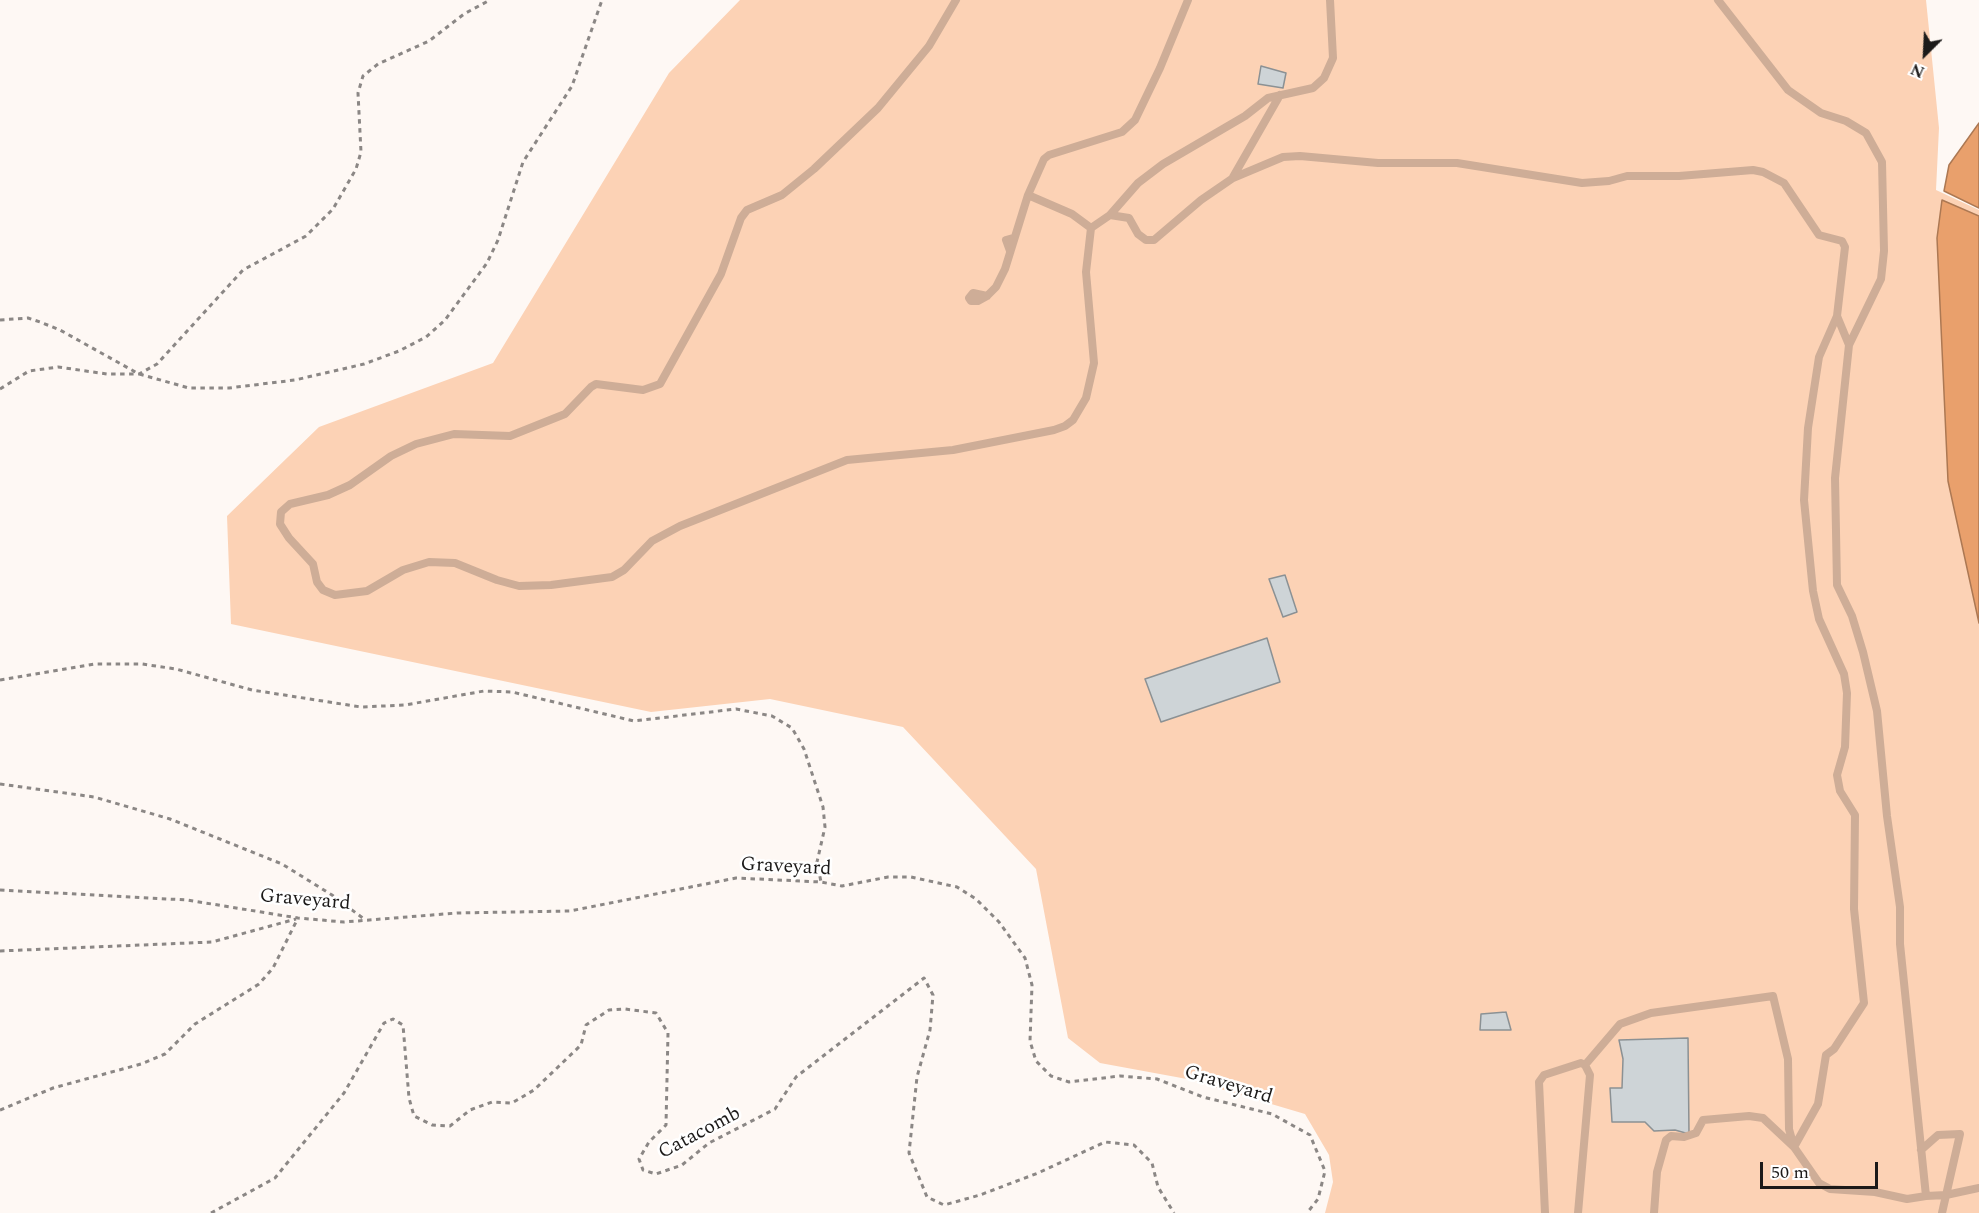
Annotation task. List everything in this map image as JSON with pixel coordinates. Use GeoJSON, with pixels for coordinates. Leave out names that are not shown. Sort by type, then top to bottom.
{"type":"FeatureCollection","features":[{"type":"Feature","properties":{"kind":"lane"},"geometry":{"type":"LineString","coordinates":[[956,0],[929,46],[878,108],[814,169],[782,195],[747,210],[741,218],[721,274],[660,384],[643,390],[596,384],[565,414],[510,436],[454,434],[416,444],[391,456],[339,490],[290,504],[279,517],[283,530],[313,564],[317,582],[323,590],[335,595],[367,591],[403,570],[429,562],[455,564],[519,586],[551,585],[612,577],[624,570],[652,541],[680,525],[847,460],[953,450],[1054,430],[1073,420],[1086,398],[1094,363],[1086,272],[1091,228],[1110,215],[1138,183],[1163,164],[1245,116],[1268,98],[1312,88],[1324,78],[1333,58],[1330,0]]}},
{"type":"Feature","properties":{"kind":"lane"},"geometry":{"type":"LineString","coordinates":[[987,296],[1000,278],[1010,251],[1006,240],[1013,238],[1039,168],[1049,155],[1105,139],[1122,132],[1135,120],[1160,69],[1188,0]]}},
{"type":"Feature","properties":{"kind":"lane"},"geometry":{"type":"LineString","coordinates":[[1718,0],[1788,90],[1821,113],[1846,120],[1866,133],[1882,162],[1884,251],[1881,279],[1849,345],[1835,477],[1837,585],[1858,634],[1877,711],[1887,816],[1897,872],[1900,944],[1926,1196]]}},
{"type":"Feature","properties":{"kind":"lane"},"geometry":{"type":"LineString","coordinates":[[1233,178],[1280,95]]}},
{"type":"Feature","properties":{"kind":"lane"},"geometry":{"type":"LineString","coordinates":[[1110,215],[1129,218],[1138,234],[1146,240],[1154,240],[1201,200],[1233,178],[1283,157],[1300,156],[1378,163],[1457,163],[1582,183],[1627,176],[1679,177],[1734,170],[1763,172],[1784,183],[1819,235],[1842,241],[1845,247],[1837,315],[1819,357],[1808,428],[1804,500],[1813,591],[1819,619],[1844,674],[1847,693],[1845,747],[1837,776],[1840,791],[1855,815],[1854,909],[1864,992],[1859,1013],[1834,1049],[1826,1054],[1818,1104],[1794,1147]]}},
{"type":"Feature","properties":{"kind":"lane"},"geometry":{"type":"LineString","coordinates":[[1028,195],[1072,214],[1091,228]]}},
{"type":"Feature","properties":{"kind":"lane"},"geometry":{"type":"LineString","coordinates":[[1837,315],[1849,345]]}},
{"type":"Feature","properties":{"kind":"lane"},"geometry":{"type":"LineString","coordinates":[[1585,1065],[1620,1024],[1662,1011],[1773,996],[1788,1059],[1789,1129],[1794,1147]]}},
{"type":"Feature","properties":{"kind":"lane"},"geometry":{"type":"LineString","coordinates":[[1545,1213],[1539,1082],[1544,1075],[1581,1063],[1585,1065],[1590,1076],[1578,1213]]}},
{"type":"Feature","properties":{"kind":"lane"},"geometry":{"type":"LineString","coordinates":[[1654,1213],[1657,1172],[1666,1140],[1671,1136],[1684,1137],[1696,1133],[1703,1119],[1749,1116],[1763,1118],[1794,1147],[1819,1183],[1830,1189],[1875,1192],[1907,1199],[1946,1195],[1979,1188]]}},
{"type":"Feature","properties":{"kind":"lane"},"geometry":{"type":"LineString","coordinates":[[1922,1150],[1938,1135],[1960,1134],[1942,1213]]}},
{"type":"Feature","properties":{"kind":"path"},"geometry":{"type":"LineString","coordinates":[[0,389],[29,370],[58,367],[107,374],[140,374],[157,364],[243,270],[306,236],[333,209],[356,169],[361,152],[358,93],[363,76],[378,64],[429,41],[464,14],[490,0]]}},
{"type":"Feature","properties":{"kind":"path"},"geometry":{"type":"LineString","coordinates":[[0,320],[28,318],[60,330],[140,374],[189,388],[229,388],[262,384],[364,364],[399,351],[426,337],[445,320],[487,263],[498,240],[523,162],[572,86],[602,0]]}},
{"type":"Feature","properties":{"kind":"path"},"geometry":{"type":"LineString","coordinates":[[0,680],[95,664],[142,664],[176,669],[252,690],[360,707],[405,705],[484,691],[512,692],[634,721],[736,709],[772,716],[792,728],[804,749],[823,807],[825,827],[817,862],[821,882]]}},
{"type":"Feature","properties":{"kind":"path"},"geometry":{"type":"LineString","coordinates":[[0,784],[94,797],[170,819],[282,864],[332,895],[366,920]]}},
{"type":"Feature","properties":{"kind":"path","name":"Graveyard"},"geometry":{"type":"LineString","coordinates":[[0,890],[188,900],[298,918],[344,922],[457,913],[570,911],[736,878],[821,882],[842,886],[888,877],[911,877],[957,887],[976,899],[999,922],[1024,958],[1032,985],[1030,1041],[1036,1061],[1051,1076],[1069,1082],[1119,1076],[1157,1079],[1203,1097],[1272,1114],[1310,1135],[1325,1171],[1318,1199],[1307,1213]]}},
{"type":"Feature","properties":{"kind":"path"},"geometry":{"type":"LineString","coordinates":[[0,951],[212,942],[298,918]]}},
{"type":"Feature","properties":{"kind":"path"},"geometry":{"type":"LineString","coordinates":[[0,1110],[53,1088],[141,1064],[165,1054],[195,1024],[259,984],[273,969],[298,918]]}},
{"type":"Feature","properties":{"kind":"path","name":"Catacomb"},"geometry":{"type":"LineString","coordinates":[[211,1213],[275,1178],[344,1093],[384,1023],[393,1019],[403,1025],[409,1098],[414,1116],[432,1125],[450,1125],[470,1110],[492,1102],[513,1103],[534,1090],[581,1045],[586,1025],[609,1010],[625,1009],[656,1013],[668,1033],[668,1116],[666,1125],[649,1142],[639,1159],[643,1170],[656,1174],[682,1165],[709,1143],[775,1109],[796,1077],[924,978],[933,996],[930,1030],[917,1077],[909,1153],[927,1197],[944,1205],[980,1196],[1038,1173],[1105,1142],[1134,1145],[1152,1163],[1158,1187],[1174,1213]]}},
{"type":"Feature","properties":{"kind":"shaded area"},"geometry":{"type":"Polygon","coordinates":[[[740,0],[1926,0],[1939,128],[1936,190],[1979,210],[1979,1213],[1325,1213],[1333,1182],[1329,1155],[1305,1114],[1187,1079],[1100,1063],[1068,1038],[1036,869],[903,727],[770,699],[651,712],[231,624],[227,516],[319,427],[493,363],[669,73],[740,0]]]}},
{"type":"Feature","properties":{"kind":"shaded area"},"geometry":{"type":"Polygon","coordinates":[[[1979,123],[1979,208],[1944,191],[1949,165],[1979,123]]]}},
{"type":"Feature","properties":{"kind":"shaded area"},"geometry":{"type":"Polygon","coordinates":[[[1942,200],[1979,216],[1979,623],[1948,481],[1937,238],[1942,200]]]}},
{"type":"Feature","properties":{"kind":"building"},"geometry":{"type":"Polygon","coordinates":[[[1261,66],[1286,73],[1283,88],[1258,84],[1261,66]]]}},
{"type":"Feature","properties":{"kind":"building"},"geometry":{"type":"Polygon","coordinates":[[[1285,575],[1297,612],[1283,617],[1269,579],[1285,575]]]}},
{"type":"Feature","properties":{"kind":"building"},"geometry":{"type":"Polygon","coordinates":[[[1267,638],[1280,682],[1161,722],[1145,679],[1267,638]]]}},
{"type":"Feature","properties":{"kind":"building"},"geometry":{"type":"Polygon","coordinates":[[[1506,1012],[1511,1030],[1480,1030],[1481,1014],[1506,1012]]]}},
{"type":"Feature","properties":{"kind":"building"},"geometry":{"type":"Polygon","coordinates":[[[1688,1038],[1689,1134],[1675,1130],[1654,1131],[1645,1122],[1612,1122],[1610,1088],[1622,1088],[1623,1059],[1619,1040],[1688,1038]]]}}]}
